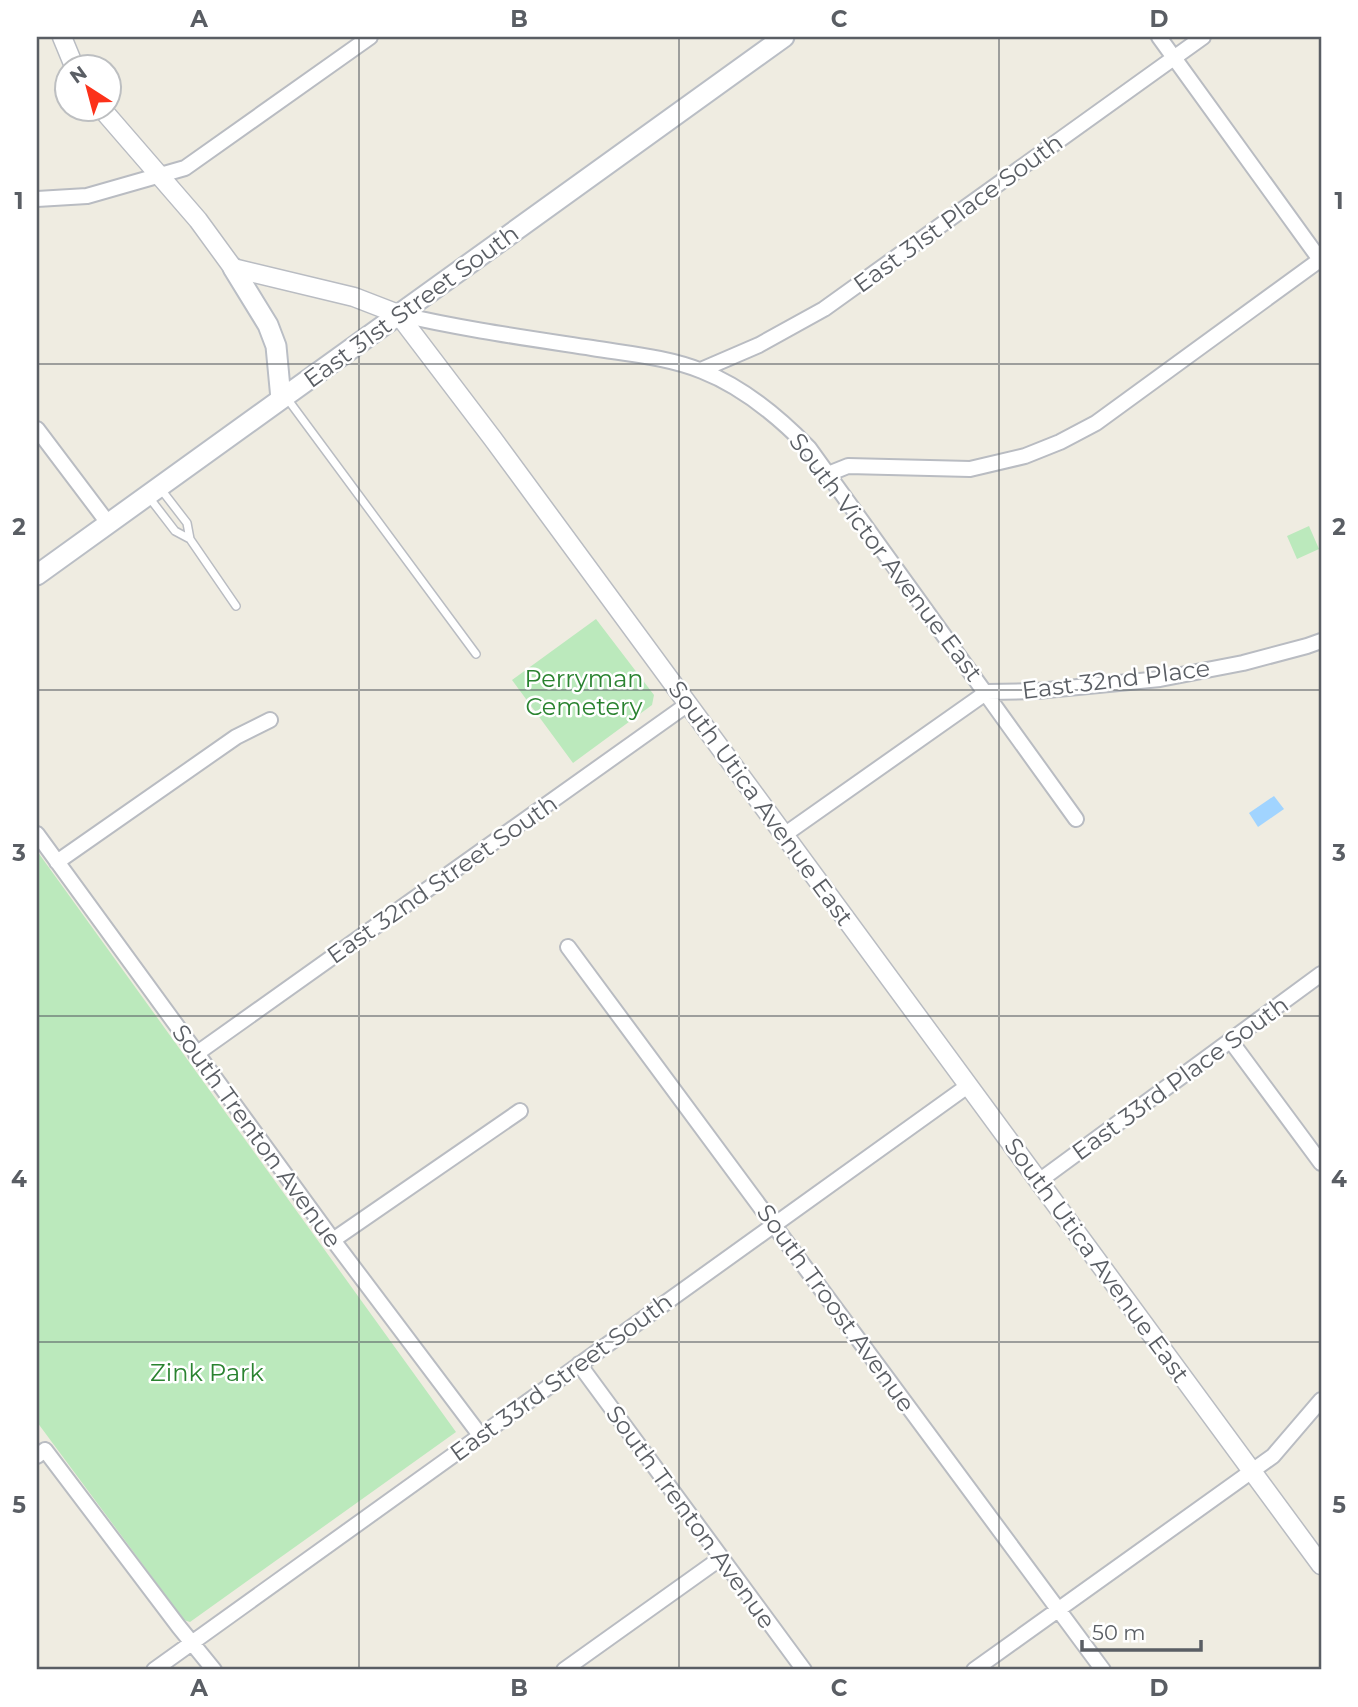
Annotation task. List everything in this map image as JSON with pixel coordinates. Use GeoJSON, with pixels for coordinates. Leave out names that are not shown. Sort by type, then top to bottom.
{"type":"FeatureCollection","features":[{"type":"Feature","properties":{"kind":"main road","name":"East 31st Street South"},"geometry":{"type":"LineString","coordinates":[[37,575],[784,37]]}},
{"type":"Feature","properties":{"kind":"main road"},"geometry":{"type":"LineString","coordinates":[[233,268],[268,325],[276,346],[283,398]]}},
{"type":"Feature","properties":{"kind":"street"},"geometry":{"type":"LineString","coordinates":[[37,199],[87,196],[185,168],[370,37]]}},
{"type":"Feature","properties":{"kind":"street"},"geometry":{"type":"LineString","coordinates":[[828,474],[848,467],[970,470],[1026,456],[1060,442],[1096,423],[1321,260],[1159,37]]}},
{"type":"Feature","properties":{"kind":"street","name":"East 31st Place South"},"geometry":{"type":"LineString","coordinates":[[701,370],[783,333],[824,309],[1203,37]]}},
{"type":"Feature","properties":{"kind":"street"},"geometry":{"type":"LineString","coordinates":[[113,122],[198,220],[233,268],[342,293],[398,314]]}},
{"type":"Feature","properties":{"kind":"street","name":"South Victor Avenue East"},"geometry":{"type":"LineString","coordinates":[[398,314],[446,325],[658,358],[701,370],[734,387],[775,415],[809,448],[1076,819]]}},
{"type":"Feature","properties":{"kind":"street","name":"South Utica Avenue East"},"geometry":{"type":"LineString","coordinates":[[398,314],[493,439],[1321,1564]]}},
{"type":"Feature","properties":{"kind":"street"},"geometry":{"type":"LineString","coordinates":[[37,429],[108,523]]}},
{"type":"Feature","properties":{"kind":"street","name":"East 32nd Place"},"geometry":{"type":"LineString","coordinates":[[784,835],[987,692],[1037,691],[1160,679],[1243,663],[1321,640]]}},
{"type":"Feature","properties":{"kind":"street","name":"East 32nd Street South"},"geometry":{"type":"LineString","coordinates":[[196,1054],[688,704]]}},
{"type":"Feature","properties":{"kind":"street"},"geometry":{"type":"LineString","coordinates":[[57,862],[236,737],[270,720]]}},
{"type":"Feature","properties":{"kind":"street","name":"South Trenton Avenue"},"geometry":{"type":"LineString","coordinates":[[37,834],[333,1240],[480,1435]]}},
{"type":"Feature","properties":{"kind":"street","name":"South Troost Avenue"},"geometry":{"type":"LineString","coordinates":[[568,947],[1103,1670]]}},
{"type":"Feature","properties":{"kind":"street","name":"East 33rd Place South"},"geometry":{"type":"LineString","coordinates":[[1039,1181],[1321,974]]}},
{"type":"Feature","properties":{"kind":"street"},"geometry":{"type":"LineString","coordinates":[[1230,1040],[1321,1163]]}},
{"type":"Feature","properties":{"kind":"street","name":"East 33rd Street South"},"geometry":{"type":"LineString","coordinates":[[154,1670],[969,1085]]}},
{"type":"Feature","properties":{"kind":"street"},"geometry":{"type":"LineString","coordinates":[[333,1240],[520,1111]]}},
{"type":"Feature","properties":{"kind":"street","name":"South Trenton Avenue"},"geometry":{"type":"LineString","coordinates":[[579,1364],[804,1670]]}},
{"type":"Feature","properties":{"kind":"street"},"geometry":{"type":"LineString","coordinates":[[974,1670],[1254,1471],[1273,1456],[1321,1400]]}},
{"type":"Feature","properties":{"kind":"street"},"geometry":{"type":"LineString","coordinates":[[41,1453],[214,1670]]}},
{"type":"Feature","properties":{"kind":"street"},"geometry":{"type":"LineString","coordinates":[[564,1670],[721,1558]]}},
{"type":"Feature","properties":{"kind":"lane"},"geometry":{"type":"LineString","coordinates":[[283,398],[476,654]]}},
{"type":"Feature","properties":{"kind":"lane"},"geometry":{"type":"LineString","coordinates":[[154,491],[175,531],[190,539]]}},
{"type":"Feature","properties":{"kind":"lane"},"geometry":{"type":"LineString","coordinates":[[154,491],[187,523],[190,539],[236,606]]}},
{"type":"Feature","properties":{"kind":"green space"},"geometry":{"type":"Polygon","coordinates":[[[1309,526],[1319,549],[1297,559],[1287,536],[1309,526]]]}},
{"type":"Feature","properties":{"kind":"green space","name":"Perryman Cemetery"},"geometry":{"type":"Polygon","coordinates":[[[596,619],[654,695],[652,705],[573,763],[512,680],[596,619]]]}},
{"type":"Feature","properties":{"kind":"green space","name":"Zink Park"},"geometry":{"type":"Polygon","coordinates":[[[37,851],[456,1432],[190,1622],[184,1620],[37,1422],[37,851]]]}},
{"type":"Feature","properties":{"kind":"water"},"geometry":{"type":"Polygon","coordinates":[[[1274,796],[1284,809],[1258,827],[1249,813],[1274,796]]]}}]}
